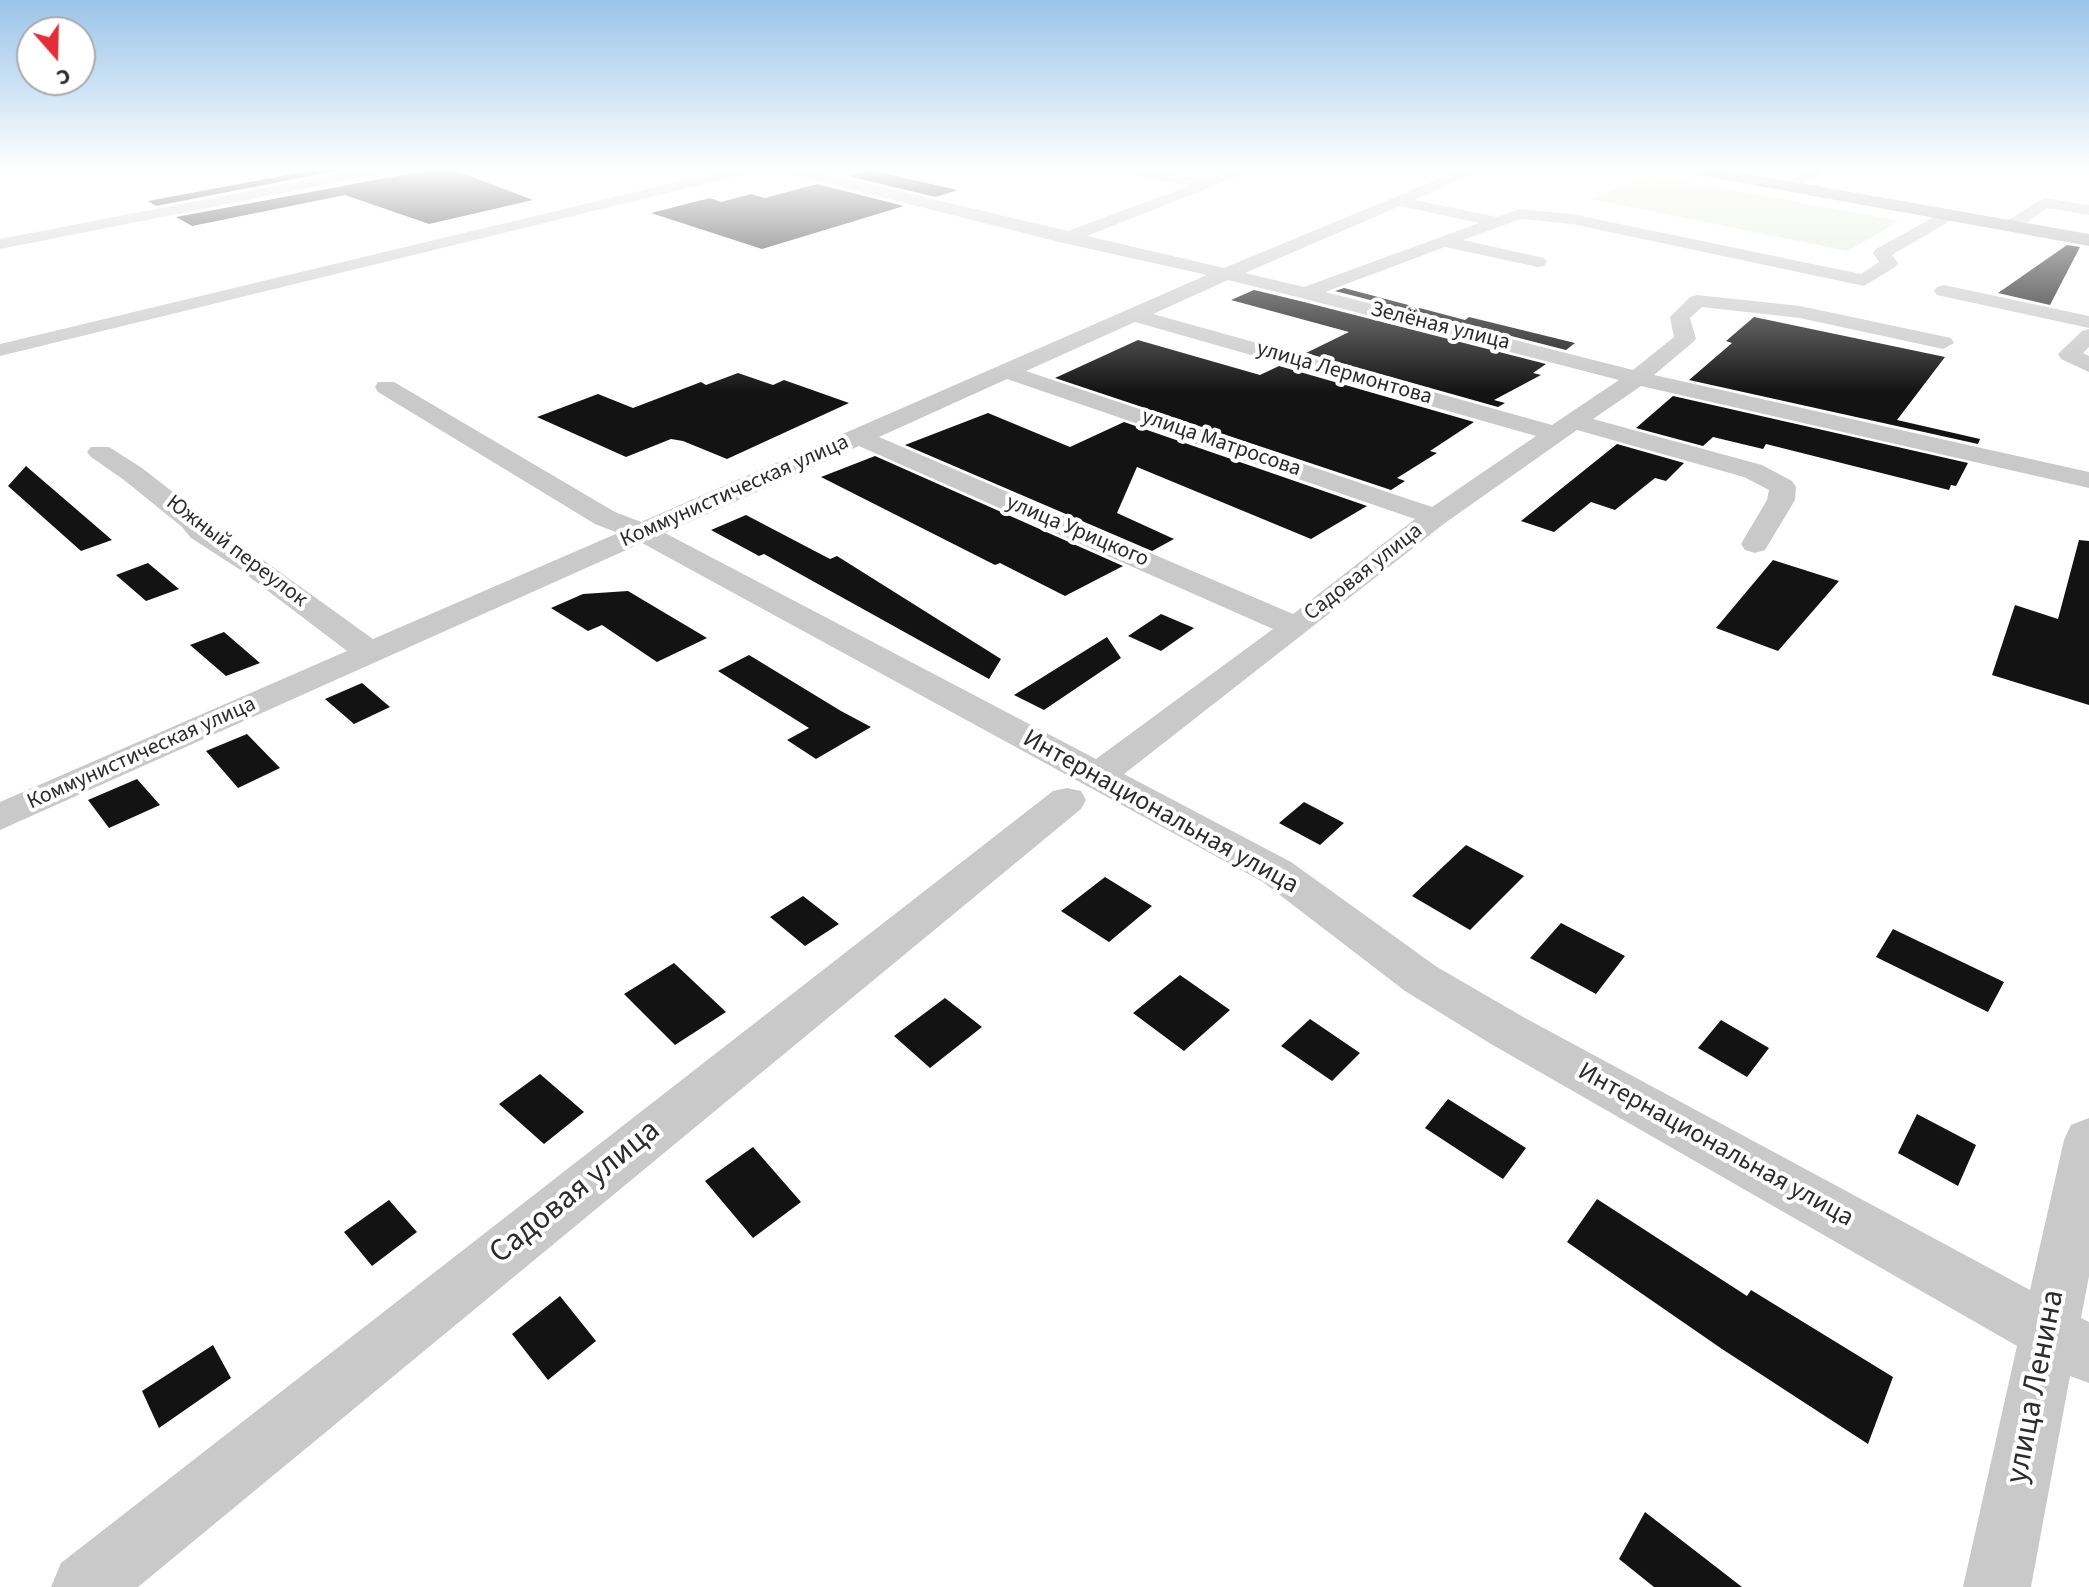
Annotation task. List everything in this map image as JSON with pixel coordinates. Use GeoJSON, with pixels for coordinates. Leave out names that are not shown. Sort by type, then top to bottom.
{"type":"FeatureCollection","features":[{"type":"Feature","properties":{"kind":"street"},"geometry":{"type":"LineString","coordinates":[[0,350],[438,244]]}},
{"type":"Feature","properties":{"kind":"street","name":"Зелёная улица"},"geometry":{"type":"LineString","coordinates":[[1092,244],[1305,293],[1637,378],[2089,480]]}},
{"type":"Feature","properties":{"kind":"street","name":"Коммунистическая улица"},"geometry":{"type":"LineString","coordinates":[[1,816],[1297,244]]}},
{"type":"Feature","properties":{"kind":"street"},"geometry":{"type":"LineString","coordinates":[[1305,293],[1436,244]]}},
{"type":"Feature","properties":{"kind":"street"},"geometry":{"type":"LineString","coordinates":[[1458,244],[1538,262]]}},
{"type":"Feature","properties":{"kind":"street"},"geometry":{"type":"LineString","coordinates":[[1692,244],[1864,280],[1889,263],[1882,253],[1898,244]]}},
{"type":"Feature","properties":{"kind":"street"},"geometry":{"type":"LineString","coordinates":[[1944,291],[2089,322]]}},
{"type":"Feature","properties":{"kind":"street","name":"Садовая улица"},"geometry":{"type":"LineString","coordinates":[[85,1587],[1082,788],[1296,627],[1435,517],[1637,378],[1685,339],[1680,317],[1697,301],[1800,312],[1943,343]]}},
{"type":"Feature","properties":{"kind":"street","name":"улица Лермонтова"},"geometry":{"type":"LineString","coordinates":[[1134,315],[1562,427],[1753,471],[1783,487],[1781,500],[1755,544]]}},
{"type":"Feature","properties":{"kind":"street"},"geometry":{"type":"LineString","coordinates":[[2089,335],[2069,354],[2089,365]]}},
{"type":"Feature","properties":{"kind":"street","name":"улица Матросова"},"geometry":{"type":"LineString","coordinates":[[1007,372],[1435,517]]}},
{"type":"Feature","properties":{"kind":"street","name":"Интернациональная улица"},"geometry":{"type":"LineString","coordinates":[[386,387],[605,518],[644,533],[1082,788],[1277,872],[1421,979],[1508,1031],[2068,1342]]}},
{"type":"Feature","properties":{"kind":"street","name":"улица Урицкого"},"geometry":{"type":"LineString","coordinates":[[859,437],[1296,627]]}},
{"type":"Feature","properties":{"kind":"street","name":"Южный переулок"},"geometry":{"type":"LineString","coordinates":[[100,452],[133,474],[191,520],[201,532],[249,563],[371,653]]}},
{"type":"Feature","properties":{"kind":"street","name":"улица Ленина"},"geometry":{"type":"LineString","coordinates":[[1997,1587],[2068,1342],[2089,1140]]}},
{"type":"Feature","properties":{"kind":"green space"},"geometry":{"type":"Polygon","coordinates":[[[1814,244],[1860,244],[1848,251],[1814,244]]]}},
{"type":"Feature","properties":{"kind":"building"},"geometry":{"type":"Polygon","coordinates":[[[747,244],[778,244],[762,249],[747,244]]]}},
{"type":"Feature","properties":{"kind":"building"},"geometry":{"type":"Polygon","coordinates":[[[2067,245],[2080,247],[2050,305],[1998,293],[2067,245]]]}},
{"type":"Feature","properties":{"kind":"building"},"geometry":{"type":"Polygon","coordinates":[[[1344,288],[1465,320],[1469,317],[1575,343],[1566,350],[1335,291],[1344,288]]]}},
{"type":"Feature","properties":{"kind":"building"},"geometry":{"type":"Polygon","coordinates":[[[1254,290],[1546,364],[1533,373],[1541,375],[1494,400],[1505,403],[1498,407],[1306,353],[1349,332],[1231,300],[1254,290]]]}},
{"type":"Feature","properties":{"kind":"building"},"geometry":{"type":"Polygon","coordinates":[[[1754,317],[1945,357],[1897,420],[1980,439],[1978,444],[1689,380],[1732,343],[1726,341],[1754,317]]]}},
{"type":"Feature","properties":{"kind":"building"},"geometry":{"type":"Polygon","coordinates":[[[1138,340],[1260,375],[1279,366],[1474,422],[1430,451],[1437,453],[1397,478],[1405,481],[1391,490],[1055,378],[1138,340]]]}},
{"type":"Feature","properties":{"kind":"building"},"geometry":{"type":"Polygon","coordinates":[[[738,373],[773,385],[784,380],[849,403],[727,459],[671,439],[626,457],[537,417],[598,394],[633,408],[701,382],[706,385],[738,373]]]}},
{"type":"Feature","properties":{"kind":"building"},"geometry":{"type":"Polygon","coordinates":[[[1673,396],[1968,463],[1956,486],[1951,485],[1949,490],[1766,444],[1763,449],[1713,437],[1703,446],[1636,428],[1673,396]]]}},
{"type":"Feature","properties":{"kind":"building"},"geometry":{"type":"Polygon","coordinates":[[[988,413],[1070,447],[1124,422],[1367,506],[1311,539],[1137,467],[1117,513],[1174,539],[1152,551],[905,445],[988,413]]]}},
{"type":"Feature","properties":{"kind":"building"},"geometry":{"type":"Polygon","coordinates":[[[1617,444],[1684,463],[1666,481],[1655,478],[1615,510],[1591,502],[1554,532],[1521,521],[1617,444]]]}},
{"type":"Feature","properties":{"kind":"building"},"geometry":{"type":"Polygon","coordinates":[[[875,456],[1123,566],[1065,596],[1000,563],[995,565],[821,477],[875,456]]]}},
{"type":"Feature","properties":{"kind":"building"},"geometry":{"type":"Polygon","coordinates":[[[26,466],[112,540],[81,551],[8,486],[26,466]]]}},
{"type":"Feature","properties":{"kind":"building"},"geometry":{"type":"Polygon","coordinates":[[[746,515],[830,559],[837,556],[1001,659],[989,679],[764,554],[759,556],[711,530],[746,515]]]}},
{"type":"Feature","properties":{"kind":"building"},"geometry":{"type":"Polygon","coordinates":[[[2079,540],[2089,541],[2089,705],[1992,675],[2015,605],[2058,619],[2079,540]]]}},
{"type":"Feature","properties":{"kind":"building"},"geometry":{"type":"Polygon","coordinates":[[[1773,560],[1839,581],[1778,651],[1716,628],[1773,560]]]}},
{"type":"Feature","properties":{"kind":"building"},"geometry":{"type":"Polygon","coordinates":[[[148,563],[179,589],[146,601],[116,575],[148,563]]]}},
{"type":"Feature","properties":{"kind":"building"},"geometry":{"type":"Polygon","coordinates":[[[628,591],[707,638],[657,662],[602,625],[588,631],[551,608],[583,594],[628,591]]]}},
{"type":"Feature","properties":{"kind":"building"},"geometry":{"type":"Polygon","coordinates":[[[1161,614],[1194,628],[1161,651],[1128,636],[1161,614]]]}},
{"type":"Feature","properties":{"kind":"building"},"geometry":{"type":"Polygon","coordinates":[[[224,632],[260,663],[226,676],[190,645],[224,632]]]}},
{"type":"Feature","properties":{"kind":"building"},"geometry":{"type":"Polygon","coordinates":[[[1107,637],[1121,658],[1044,710],[1014,695],[1107,637]]]}},
{"type":"Feature","properties":{"kind":"building"},"geometry":{"type":"Polygon","coordinates":[[[749,655],[871,727],[816,759],[787,740],[809,728],[718,671],[749,655]]]}},
{"type":"Feature","properties":{"kind":"building"},"geometry":{"type":"Polygon","coordinates":[[[362,683],[390,707],[354,724],[325,699],[362,683]]]}},
{"type":"Feature","properties":{"kind":"building"},"geometry":{"type":"Polygon","coordinates":[[[247,734],[280,768],[238,788],[206,751],[247,734]]]}},
{"type":"Feature","properties":{"kind":"building"},"geometry":{"type":"Polygon","coordinates":[[[137,779],[160,805],[109,828],[88,800],[137,779]]]}},
{"type":"Feature","properties":{"kind":"building"},"geometry":{"type":"Polygon","coordinates":[[[1304,802],[1344,823],[1320,845],[1279,823],[1304,802]]]}},
{"type":"Feature","properties":{"kind":"building"},"geometry":{"type":"Polygon","coordinates":[[[1466,845],[1524,876],[1470,930],[1412,896],[1466,845]]]}},
{"type":"Feature","properties":{"kind":"building"},"geometry":{"type":"Polygon","coordinates":[[[1105,877],[1152,906],[1109,942],[1061,911],[1105,877]]]}},
{"type":"Feature","properties":{"kind":"building"},"geometry":{"type":"Polygon","coordinates":[[[803,896],[839,924],[805,946],[770,917],[803,896]]]}},
{"type":"Feature","properties":{"kind":"building"},"geometry":{"type":"Polygon","coordinates":[[[1561,923],[1625,956],[1596,994],[1530,958],[1561,923]]]}},
{"type":"Feature","properties":{"kind":"building"},"geometry":{"type":"Polygon","coordinates":[[[1893,929],[2004,982],[1988,1012],[1876,957],[1893,929]]]}},
{"type":"Feature","properties":{"kind":"building"},"geometry":{"type":"Polygon","coordinates":[[[674,963],[726,1012],[675,1045],[624,994],[674,963]]]}},
{"type":"Feature","properties":{"kind":"building"},"geometry":{"type":"Polygon","coordinates":[[[1180,975],[1230,1010],[1184,1051],[1133,1013],[1180,975]]]}},
{"type":"Feature","properties":{"kind":"building"},"geometry":{"type":"Polygon","coordinates":[[[945,998],[982,1027],[930,1068],[894,1036],[945,998]]]}},
{"type":"Feature","properties":{"kind":"building"},"geometry":{"type":"Polygon","coordinates":[[[1310,1019],[1360,1053],[1332,1081],[1281,1046],[1310,1019]]]}},
{"type":"Feature","properties":{"kind":"building"},"geometry":{"type":"Polygon","coordinates":[[[1721,1020],[1769,1048],[1747,1077],[1698,1048],[1721,1020]]]}},
{"type":"Feature","properties":{"kind":"building"},"geometry":{"type":"Polygon","coordinates":[[[540,1074],[584,1112],[544,1144],[499,1104],[540,1074]]]}},
{"type":"Feature","properties":{"kind":"building"},"geometry":{"type":"Polygon","coordinates":[[[1448,1099],[1526,1148],[1503,1179],[1425,1128],[1448,1099]]]}},
{"type":"Feature","properties":{"kind":"building"},"geometry":{"type":"Polygon","coordinates":[[[1917,1114],[1976,1145],[1958,1186],[1898,1153],[1917,1114]]]}},
{"type":"Feature","properties":{"kind":"building"},"geometry":{"type":"Polygon","coordinates":[[[753,1147],[801,1202],[753,1238],[705,1181],[753,1147]]]}},
{"type":"Feature","properties":{"kind":"building"},"geometry":{"type":"Polygon","coordinates":[[[1597,1199],[1747,1296],[1751,1290],[1893,1377],[1868,1444],[1722,1349],[1567,1242],[1597,1199]]]}},
{"type":"Feature","properties":{"kind":"building"},"geometry":{"type":"Polygon","coordinates":[[[389,1200],[417,1232],[372,1266],[344,1232],[389,1200]]]}},
{"type":"Feature","properties":{"kind":"building"},"geometry":{"type":"Polygon","coordinates":[[[560,1296],[596,1341],[548,1380],[512,1334],[560,1296]]]}},
{"type":"Feature","properties":{"kind":"building"},"geometry":{"type":"Polygon","coordinates":[[[213,1345],[231,1378],[159,1428],[142,1391],[213,1345]]]}},
{"type":"Feature","properties":{"kind":"building"},"geometry":{"type":"Polygon","coordinates":[[[1645,1512],[1742,1587],[1654,1587],[1619,1559],[1645,1512]]]}}]}
